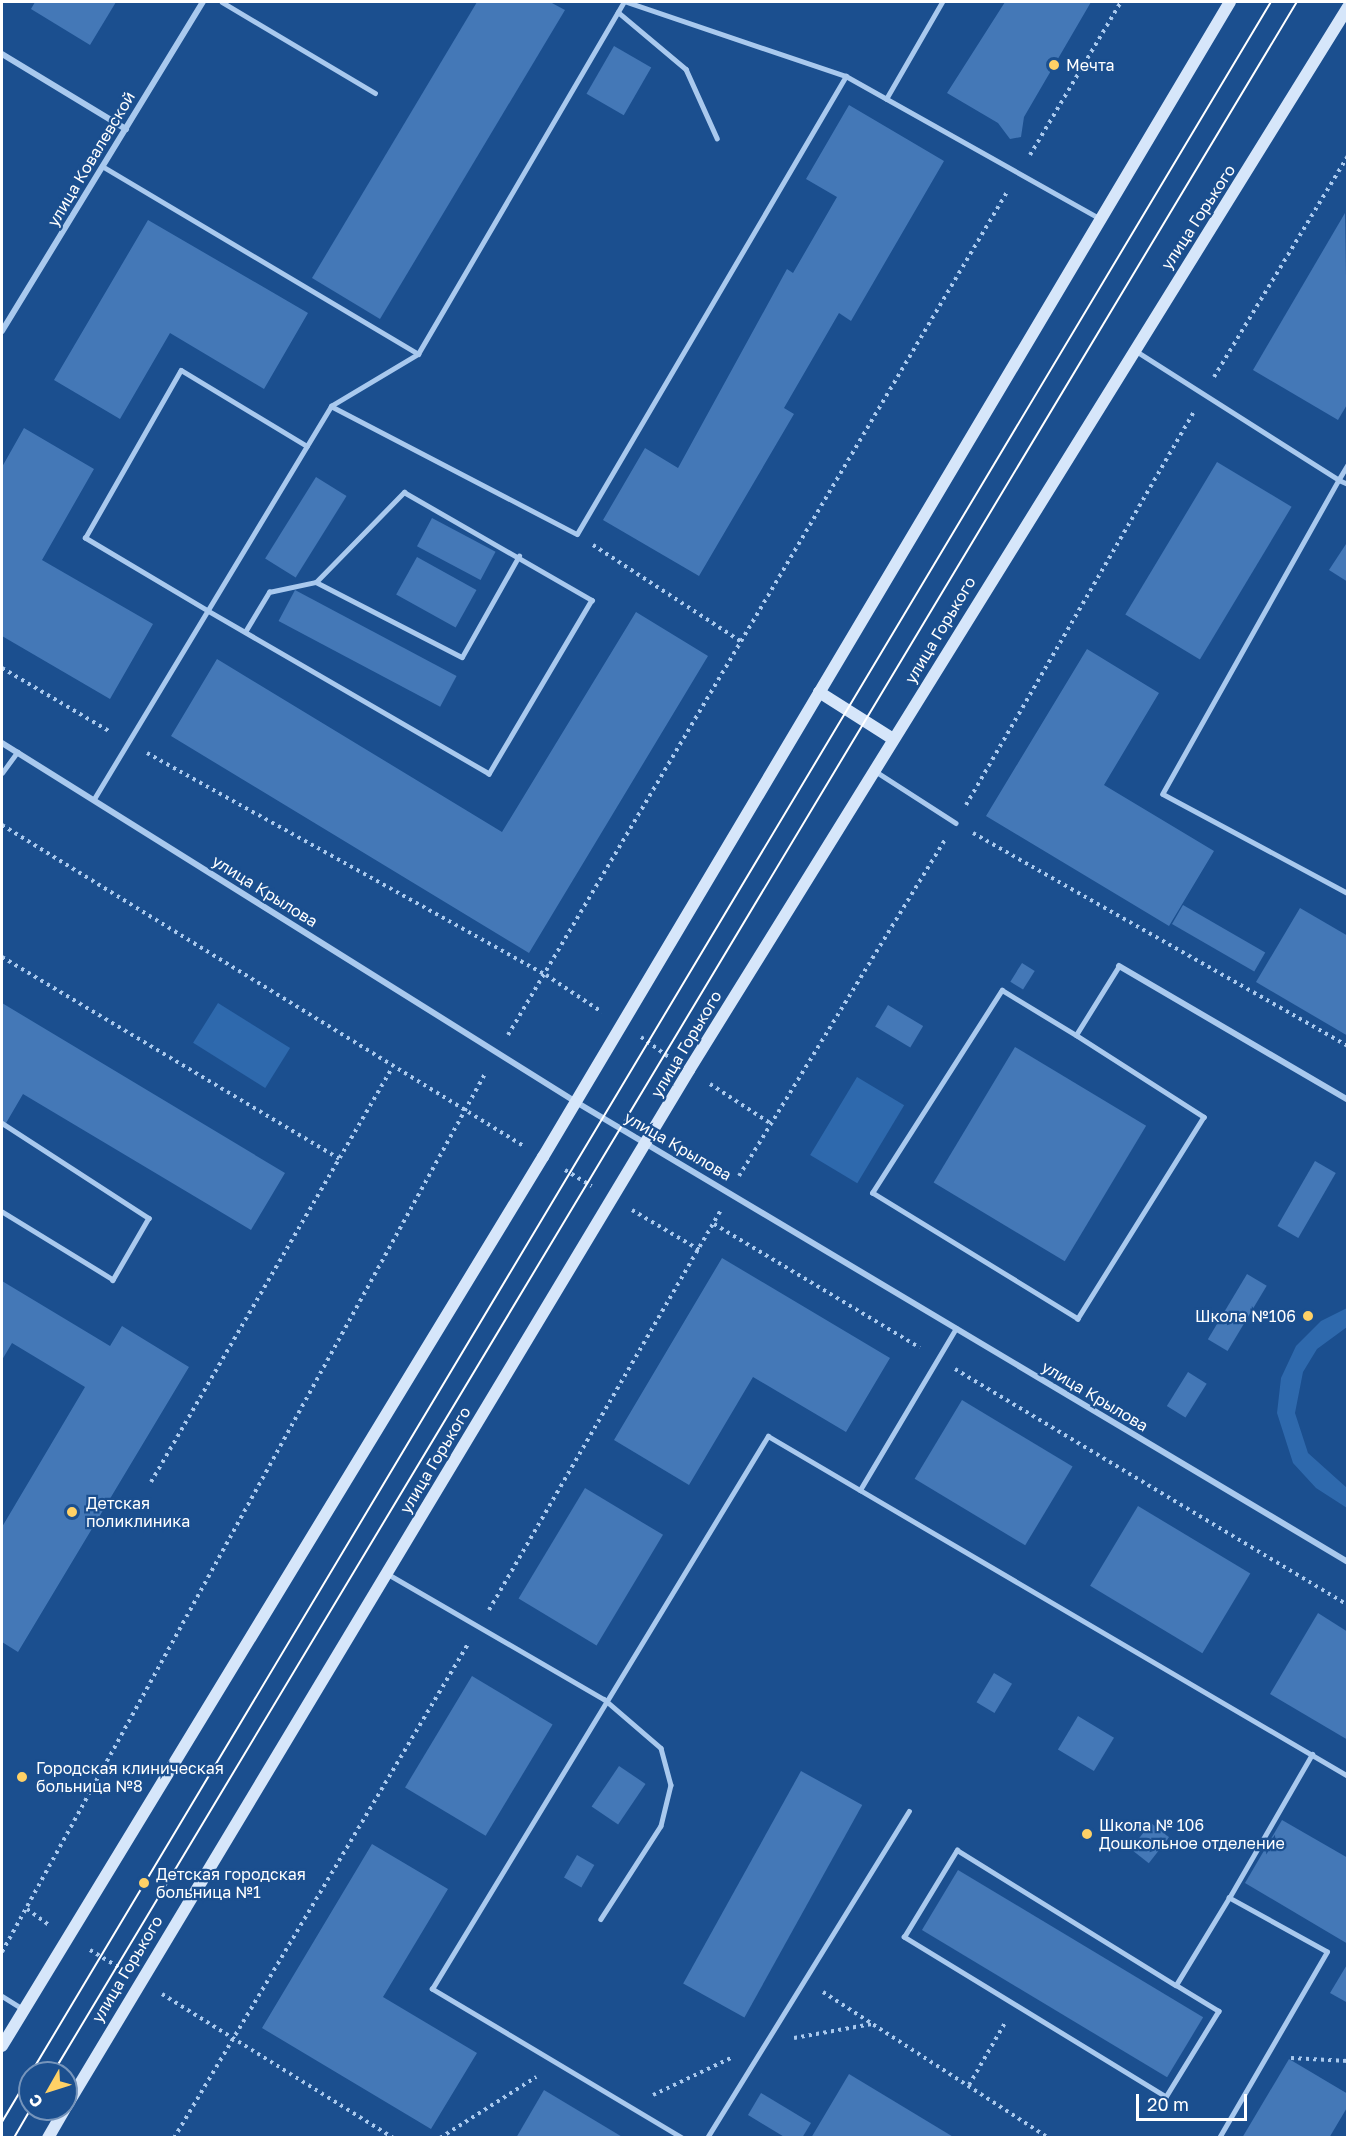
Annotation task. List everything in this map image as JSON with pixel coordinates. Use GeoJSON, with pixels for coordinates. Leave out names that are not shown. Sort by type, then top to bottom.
{"type":"FeatureCollection","features":[{"type":"Feature","properties":{"kind":"main road"},"geometry":{"type":"LineString","coordinates":[[2,2046],[543,1157],[1230,2]]}},
{"type":"Feature","properties":{"kind":"main road","name":"улица Горького"},"geometry":{"type":"LineString","coordinates":[[78,2086],[139,1980],[689,1070],[1132,348],[1347,7]]}},
{"type":"Feature","properties":{"kind":"main road"},"geometry":{"type":"LineString","coordinates":[[819,692],[893,739]]}},
{"type":"Feature","properties":{"kind":"main road","name":"улица Горького"},"geometry":{"type":"LineString","coordinates":[[48,2138],[58,2121]]}},
{"type":"Feature","properties":{"kind":"street","name":"улица Ковалевской"},"geometry":{"type":"LineString","coordinates":[[2,331],[203,2]]}},
{"type":"Feature","properties":{"kind":"street"},"geometry":{"type":"LineString","coordinates":[[2,54],[126,129]]}},
{"type":"Feature","properties":{"kind":"street","name":"улица Крылова"},"geometry":{"type":"LineString","coordinates":[[2,743],[576,1102],[1347,1562]]}},
{"type":"Feature","properties":{"kind":"street"},"geometry":{"type":"LineString","coordinates":[[1119,966],[1347,1100]]}},
{"type":"Feature","properties":{"kind":"lane"},"geometry":{"type":"LineString","coordinates":[[222,2],[375,93]]}},
{"type":"Feature","properties":{"kind":"lane"},"geometry":{"type":"LineString","coordinates":[[94,799],[331,406],[418,354],[625,2],[846,76],[1020,171],[1102,219]]}},
{"type":"Feature","properties":{"kind":"lane"},"geometry":{"type":"LineString","coordinates":[[886,99],[942,2]]}},
{"type":"Feature","properties":{"kind":"lane"},"geometry":{"type":"LineString","coordinates":[[618,12],[686,69],[717,138]]}},
{"type":"Feature","properties":{"kind":"lane"},"geometry":{"type":"LineString","coordinates":[[331,406],[577,534],[846,76]]}},
{"type":"Feature","properties":{"kind":"lane"},"geometry":{"type":"LineString","coordinates":[[102,166],[418,354]]}},
{"type":"Feature","properties":{"kind":"lane"},"geometry":{"type":"LineString","coordinates":[[1132,348],[1347,484]]}},
{"type":"Feature","properties":{"kind":"lane"},"geometry":{"type":"LineString","coordinates":[[245,632],[270,592],[316,582],[404,492],[592,600],[489,774],[208,611],[85,538],[182,370],[307,446]]}},
{"type":"Feature","properties":{"kind":"lane"},"geometry":{"type":"LineString","coordinates":[[1347,465],[1163,794],[1347,892]]}},
{"type":"Feature","properties":{"kind":"lane"},"geometry":{"type":"LineString","coordinates":[[316,582],[462,657],[519,556]]}},
{"type":"Feature","properties":{"kind":"lane"},"geometry":{"type":"LineString","coordinates":[[2,773],[17,752]]}},
{"type":"Feature","properties":{"kind":"lane"},"geometry":{"type":"LineString","coordinates":[[874,770],[956,823]]}},
{"type":"Feature","properties":{"kind":"lane"},"geometry":{"type":"LineString","coordinates":[[1076,1035],[1119,966]]}},
{"type":"Feature","properties":{"kind":"lane"},"geometry":{"type":"LineString","coordinates":[[1002,990],[1076,1035],[1204,1117],[1078,1319],[872,1193],[1002,990]]}},
{"type":"Feature","properties":{"kind":"lane"},"geometry":{"type":"LineString","coordinates":[[2,1123],[149,1218],[113,1280],[2,1212]]}},
{"type":"Feature","properties":{"kind":"lane"},"geometry":{"type":"LineString","coordinates":[[860,1490],[956,1329]]}},
{"type":"Feature","properties":{"kind":"lane"},"geometry":{"type":"LineString","coordinates":[[682,2138],[432,1989],[604,1699],[768,1436],[1347,1776]]}},
{"type":"Feature","properties":{"kind":"lane"},"geometry":{"type":"LineString","coordinates":[[386,1572],[604,1699],[661,1748],[671,1785],[661,1826],[601,1919]]}},
{"type":"Feature","properties":{"kind":"lane"},"geometry":{"type":"LineString","coordinates":[[1176,1985],[1229,1898],[1311,1754]]}},
{"type":"Feature","properties":{"kind":"lane"},"geometry":{"type":"LineString","coordinates":[[707,2138],[806,1982],[909,1812]]}},
{"type":"Feature","properties":{"kind":"lane"},"geometry":{"type":"LineString","coordinates":[[957,1850],[1176,1985],[1219,2011],[1166,2097],[904,1937],[957,1850]]}},
{"type":"Feature","properties":{"kind":"lane"},"geometry":{"type":"LineString","coordinates":[[1219,2138],[1327,1952],[1229,1898]]}},
{"type":"Feature","properties":{"kind":"lane"},"geometry":{"type":"LineString","coordinates":[[2,1996],[23,2009]]}},
{"type":"Feature","properties":{"kind":"path"},"geometry":{"type":"LineString","coordinates":[[2,1952],[496,1053],[546,975],[1121,2]]}},
{"type":"Feature","properties":{"kind":"path"},"geometry":{"type":"LineString","coordinates":[[174,2138],[701,1251],[729,1192],[956,823],[1204,394],[1347,156]]}},
{"type":"Feature","properties":{"kind":"path"},"geometry":{"type":"LineString","coordinates":[[577,534],[742,642]]}},
{"type":"Feature","properties":{"kind":"path"},"geometry":{"type":"LineString","coordinates":[[2,668],[129,742],[546,975],[770,1124]]}},
{"type":"Feature","properties":{"kind":"path"},"geometry":{"type":"LineString","coordinates":[[956,823],[1347,1046]]}},
{"type":"Feature","properties":{"kind":"path"},"geometry":{"type":"LineString","coordinates":[[2,825],[463,1111],[701,1251]]}},
{"type":"Feature","properties":{"kind":"path"},"geometry":{"type":"LineString","coordinates":[[2,957],[339,1159]]}},
{"type":"Feature","properties":{"kind":"path"},"geometry":{"type":"LineString","coordinates":[[151,1482],[393,1067]]}},
{"type":"Feature","properties":{"kind":"path"},"geometry":{"type":"LineString","coordinates":[[714,1224],[1347,1605]]}},
{"type":"Feature","properties":{"kind":"path"},"geometry":{"type":"LineString","coordinates":[[27,1909],[231,2039],[393,2138]]}},
{"type":"Feature","properties":{"kind":"path"},"geometry":{"type":"LineString","coordinates":[[806,1982],[1049,2138]]}},
{"type":"Feature","properties":{"kind":"path"},"geometry":{"type":"LineString","coordinates":[[969,2085],[1016,2004]]}},
{"type":"Feature","properties":{"kind":"path"},"geometry":{"type":"LineString","coordinates":[[1266,2056],[1347,2061]]}},
{"type":"Feature","properties":{"kind":"path"},"geometry":{"type":"LineString","coordinates":[[440,2138],[557,2063]]}},
{"type":"Feature","properties":{"kind":"shaded area"},"geometry":{"type":"Polygon","coordinates":[[[218,1003],[290,1048],[265,1088],[193,1043],[218,1003]]]}},
{"type":"Feature","properties":{"kind":"shaded area"},"geometry":{"type":"Polygon","coordinates":[[[857,1077],[904,1105],[857,1183],[810,1155],[857,1077]]]}},
{"type":"Feature","properties":{"kind":"shaded area"},"geometry":{"type":"Polygon","coordinates":[[[1347,1308],[1347,1327],[1317,1349],[1303,1372],[1295,1413],[1308,1453],[1347,1488],[1347,1508],[1316,1488],[1293,1463],[1277,1413],[1281,1378],[1296,1346],[1321,1321],[1347,1308]]]}},
{"type":"Feature","properties":{"kind":"building"},"geometry":{"type":"Polygon","coordinates":[[[35,2],[116,2],[90,45],[31,9],[35,2]]]}},
{"type":"Feature","properties":{"kind":"building"},"geometry":{"type":"Polygon","coordinates":[[[477,2],[550,2],[565,10],[380,319],[312,278],[477,2]]]}},
{"type":"Feature","properties":{"kind":"building"},"geometry":{"type":"Polygon","coordinates":[[[1005,2],[1091,2],[1024,117],[1021,137],[1010,139],[998,123],[947,93],[1005,2]]]}},
{"type":"Feature","properties":{"kind":"building"},"geometry":{"type":"Polygon","coordinates":[[[614,46],[651,68],[624,115],[586,94],[614,46]]]}},
{"type":"Feature","properties":{"kind":"building"},"geometry":{"type":"Polygon","coordinates":[[[849,105],[944,161],[851,321],[839,313],[784,408],[794,414],[699,576],[603,520],[645,448],[678,468],[787,269],[793,273],[837,197],[806,179],[849,105]]]}},
{"type":"Feature","properties":{"kind":"building"},"geometry":{"type":"Polygon","coordinates":[[[1345,213],[1348,403],[1338,420],[1253,370],[1345,213]]]}},
{"type":"Feature","properties":{"kind":"building"},"geometry":{"type":"Polygon","coordinates":[[[148,220],[308,313],[264,389],[170,333],[120,419],[54,380],[148,220]]]}},
{"type":"Feature","properties":{"kind":"building"},"geometry":{"type":"Polygon","coordinates":[[[24,428],[94,469],[42,560],[153,624],[110,699],[2,636],[2,467],[24,428]]]}},
{"type":"Feature","properties":{"kind":"building"},"geometry":{"type":"Polygon","coordinates":[[[1217,462],[1292,507],[1200,659],[1125,615],[1217,462]]]}},
{"type":"Feature","properties":{"kind":"building"},"geometry":{"type":"Polygon","coordinates":[[[316,477],[347,496],[296,577],[265,558],[316,477]]]}},
{"type":"Feature","properties":{"kind":"building"},"geometry":{"type":"Polygon","coordinates":[[[432,518],[496,552],[481,580],[417,546],[432,518]]]}},
{"type":"Feature","properties":{"kind":"building"},"geometry":{"type":"Polygon","coordinates":[[[1348,541],[1348,582],[1329,570],[1348,541]]]}},
{"type":"Feature","properties":{"kind":"building"},"geometry":{"type":"Polygon","coordinates":[[[417,557],[476,590],[456,628],[396,595],[417,557]]]}},
{"type":"Feature","properties":{"kind":"building"},"geometry":{"type":"Polygon","coordinates":[[[295,590],[457,676],[440,707],[279,621],[295,590]]]}},
{"type":"Feature","properties":{"kind":"building"},"geometry":{"type":"Polygon","coordinates":[[[636,612],[708,656],[529,953],[171,736],[217,659],[502,832],[636,612]]]}},
{"type":"Feature","properties":{"kind":"building"},"geometry":{"type":"Polygon","coordinates":[[[1087,649],[1159,693],[1104,785],[1214,851],[1169,926],[986,816],[1087,649]]]}},
{"type":"Feature","properties":{"kind":"building"},"geometry":{"type":"Polygon","coordinates":[[[1183,905],[1265,952],[1254,972],[1172,924],[1183,905]]]}},
{"type":"Feature","properties":{"kind":"building"},"geometry":{"type":"Polygon","coordinates":[[[1300,908],[1348,936],[1348,1036],[1256,982],[1300,908]]]}},
{"type":"Feature","properties":{"kind":"building"},"geometry":{"type":"Polygon","coordinates":[[[1022,963],[1035,971],[1023,990],[1010,982],[1022,963]]]}},
{"type":"Feature","properties":{"kind":"building"},"geometry":{"type":"Polygon","coordinates":[[[2,1003],[285,1173],[251,1230],[23,1094],[2,1130],[2,1003]]]}},
{"type":"Feature","properties":{"kind":"building"},"geometry":{"type":"Polygon","coordinates":[[[888,1005],[923,1026],[910,1048],[875,1026],[888,1005]]]}},
{"type":"Feature","properties":{"kind":"building"},"geometry":{"type":"Polygon","coordinates":[[[1015,1047],[1146,1126],[1065,1261],[934,1182],[1015,1047]]]}},
{"type":"Feature","properties":{"kind":"building"},"geometry":{"type":"Polygon","coordinates":[[[1315,1161],[1336,1173],[1298,1238],[1278,1226],[1315,1161]]]}},
{"type":"Feature","properties":{"kind":"building"},"geometry":{"type":"Polygon","coordinates":[[[722,1258],[890,1358],[846,1432],[753,1377],[689,1485],[614,1440],[722,1258]]]}},
{"type":"Feature","properties":{"kind":"building"},"geometry":{"type":"Polygon","coordinates":[[[1247,1274],[1267,1286],[1228,1351],[1208,1339],[1247,1274]]]}},
{"type":"Feature","properties":{"kind":"building"},"geometry":{"type":"Polygon","coordinates":[[[2,1281],[110,1346],[122,1326],[189,1367],[18,1652],[2,1642],[2,1527],[85,1387],[12,1343],[2,1360],[2,1281]]]}},
{"type":"Feature","properties":{"kind":"building"},"geometry":{"type":"Polygon","coordinates":[[[1188,1372],[1207,1384],[1185,1418],[1167,1406],[1188,1372]]]}},
{"type":"Feature","properties":{"kind":"building"},"geometry":{"type":"Polygon","coordinates":[[[962,1400],[1073,1466],[1025,1545],[915,1479],[962,1400]]]}},
{"type":"Feature","properties":{"kind":"building"},"geometry":{"type":"Polygon","coordinates":[[[585,1488],[663,1535],[597,1645],[519,1599],[585,1488]]]}},
{"type":"Feature","properties":{"kind":"building"},"geometry":{"type":"Polygon","coordinates":[[[1138,1506],[1250,1573],[1202,1653],[1090,1586],[1138,1506]]]}},
{"type":"Feature","properties":{"kind":"building"},"geometry":{"type":"Polygon","coordinates":[[[1318,1613],[1348,1632],[1348,1740],[1270,1694],[1318,1613]]]}},
{"type":"Feature","properties":{"kind":"building"},"geometry":{"type":"Polygon","coordinates":[[[994,1673],[1012,1684],[994,1713],[976,1702],[994,1673]]]}},
{"type":"Feature","properties":{"kind":"building"},"geometry":{"type":"Polygon","coordinates":[[[472,1676],[553,1724],[486,1836],[405,1787],[472,1676]]]}},
{"type":"Feature","properties":{"kind":"building"},"geometry":{"type":"Polygon","coordinates":[[[1078,1716],[1114,1738],[1094,1771],[1058,1749],[1078,1716]]]}},
{"type":"Feature","properties":{"kind":"building"},"geometry":{"type":"Polygon","coordinates":[[[619,1766],[646,1784],[618,1825],[592,1807],[619,1766]]]}},
{"type":"Feature","properties":{"kind":"building"},"geometry":{"type":"Polygon","coordinates":[[[801,1771],[862,1805],[744,2017],[683,1984],[801,1771]]]}},
{"type":"Feature","properties":{"kind":"building"},"geometry":{"type":"Polygon","coordinates":[[[1282,1820],[1348,1858],[1348,1944],[1245,1883],[1282,1820]]]}},
{"type":"Feature","properties":{"kind":"building"},"geometry":{"type":"Polygon","coordinates":[[[1151,1823],[1169,1837],[1149,1863],[1131,1849],[1151,1823]]]}},
{"type":"Feature","properties":{"kind":"building"},"geometry":{"type":"Polygon","coordinates":[[[372,1844],[448,1889],[383,1997],[477,2053],[431,2129],[262,2028],[372,1844]]]}},
{"type":"Feature","properties":{"kind":"building"},"geometry":{"type":"Polygon","coordinates":[[[577,1855],[594,1865],[581,1888],[564,1878],[577,1855]]]}},
{"type":"Feature","properties":{"kind":"building"},"geometry":{"type":"Polygon","coordinates":[[[958,1870],[1203,2017],[1167,2077],[922,1930],[958,1870]]]}},
{"type":"Feature","properties":{"kind":"building"},"geometry":{"type":"Polygon","coordinates":[[[1348,1963],[1348,2003],[1330,1993],[1348,1963]]]}},
{"type":"Feature","properties":{"kind":"building"},"geometry":{"type":"Polygon","coordinates":[[[1289,2059],[1348,2094],[1348,2106],[1329,2138],[1242,2138],[1289,2059]]]}},
{"type":"Feature","properties":{"kind":"building"},"geometry":{"type":"Polygon","coordinates":[[[849,2074],[955,2138],[811,2138],[849,2074]]]}},
{"type":"Feature","properties":{"kind":"building"},"geometry":{"type":"Polygon","coordinates":[[[544,2090],[624,2138],[516,2138],[544,2090]]]}},
{"type":"Feature","properties":{"kind":"building"},"geometry":{"type":"Polygon","coordinates":[[[761,2093],[811,2123],[802,2138],[786,2138],[748,2115],[761,2093]]]}},
{"type":"Feature","properties":{"kind":"tram line"},"geometry":{"type":"LineString","coordinates":[[38,2061],[1271,2]]}},
{"type":"Feature","properties":{"kind":"tram line"},"geometry":{"type":"LineString","coordinates":[[60,2061],[1297,2]]}},
{"type":"Feature","properties":{"kind":"tram line"},"geometry":{"type":"LineString","coordinates":[[2,2122],[18,2095]]}},
{"type":"Feature","properties":{"kind":"tram line"},"geometry":{"type":"LineString","coordinates":[[14,2138],[24,2121]]}},
{"type":"Feature","properties":{"kind":"place","name":"Мечта"},"geometry":{"type":"Point","coordinates":[1054,65]}},
{"type":"Feature","properties":{"kind":"place","name":"Школа №106"},"geometry":{"type":"Point","coordinates":[1308,1316]}},
{"type":"Feature","properties":{"kind":"place","name":"Детская поликлиника"},"geometry":{"type":"Point","coordinates":[72,1512]}},
{"type":"Feature","properties":{"kind":"place","name":"Городская клиническая больница №8"},"geometry":{"type":"Point","coordinates":[22,1777]}},
{"type":"Feature","properties":{"kind":"place","name":"Школа № 106 Дошкольное отделение"},"geometry":{"type":"Point","coordinates":[1087,1834]}},
{"type":"Feature","properties":{"kind":"place","name":"Детская городская больница №1"},"geometry":{"type":"Point","coordinates":[144,1883]}}]}
